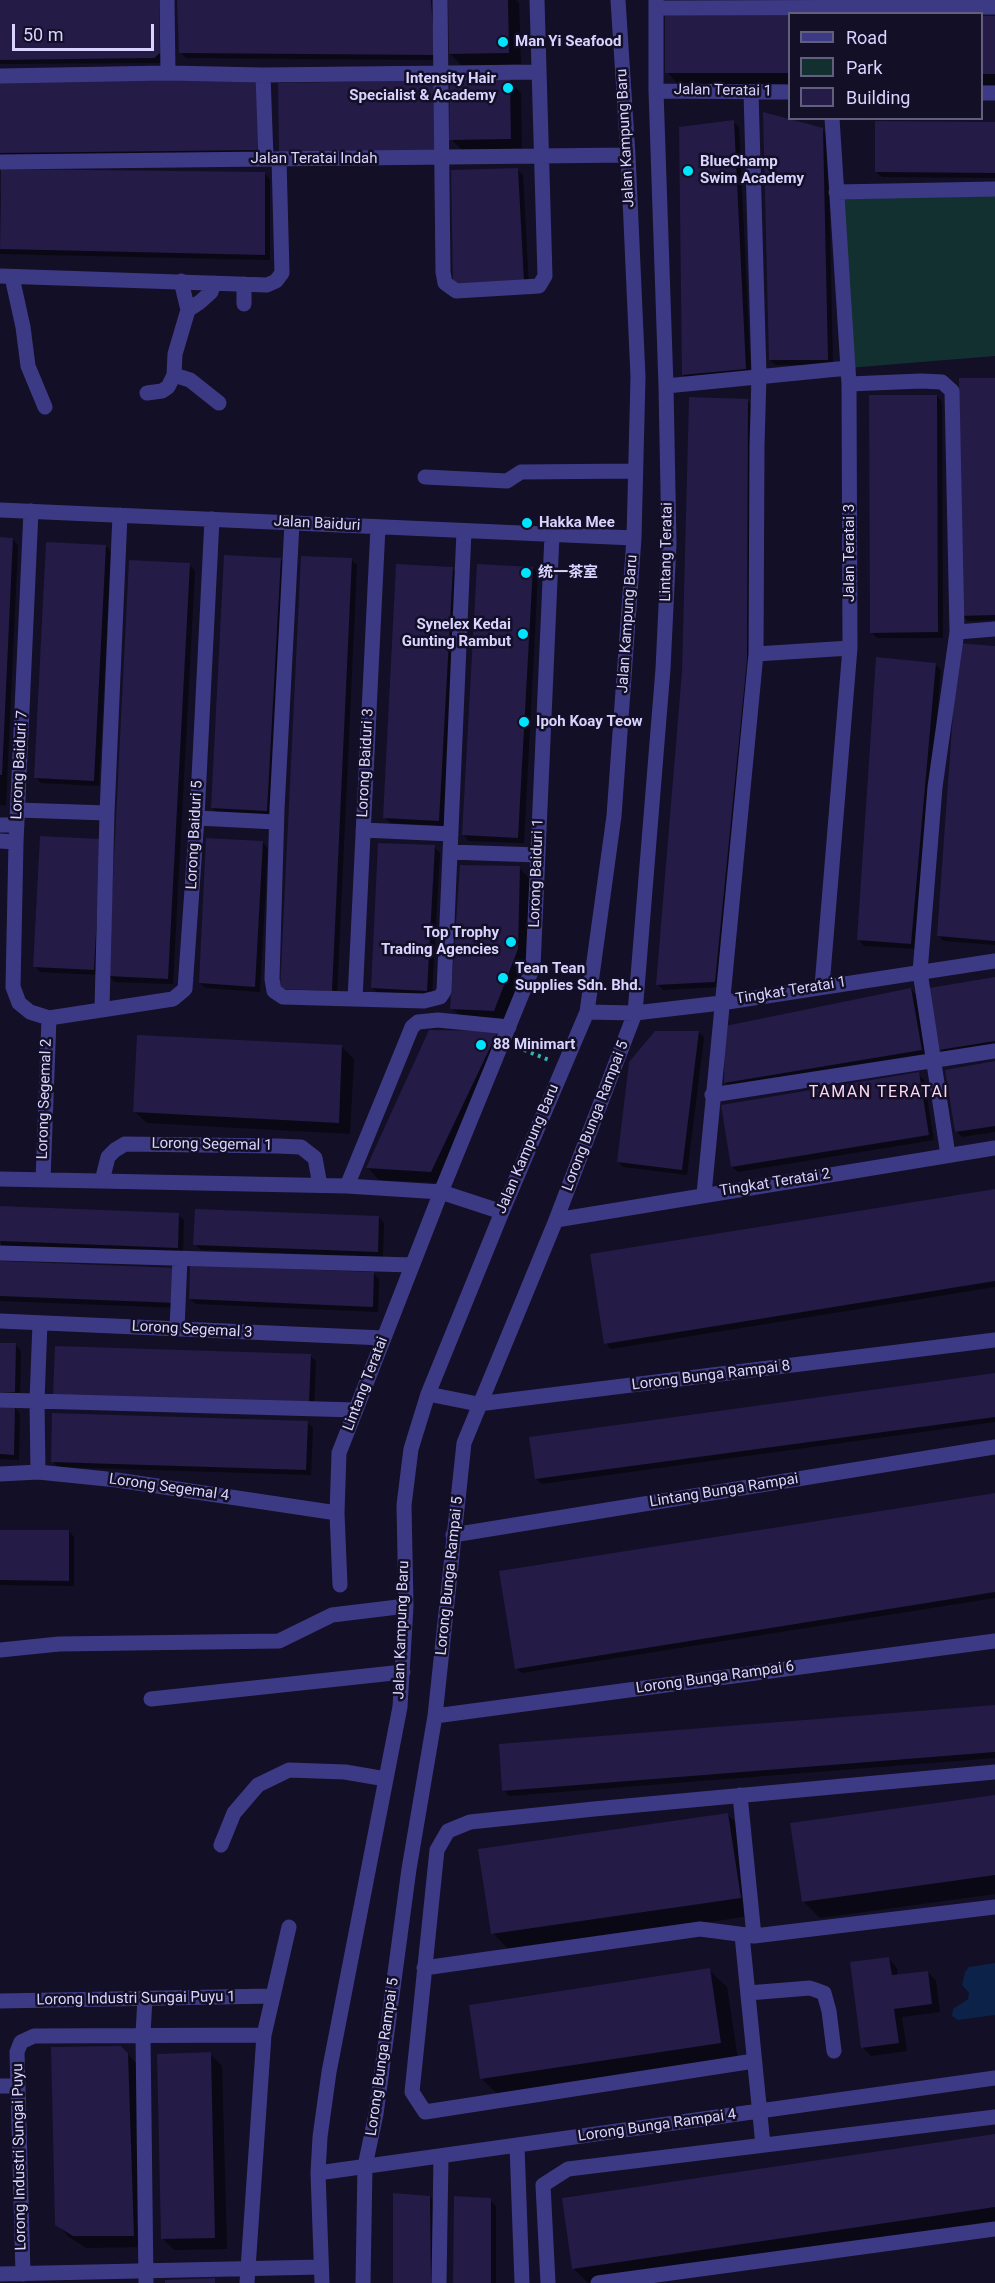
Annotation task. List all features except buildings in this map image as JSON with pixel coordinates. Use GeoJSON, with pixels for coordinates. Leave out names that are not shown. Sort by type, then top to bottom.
{"type":"FeatureCollection","features":[{"type":"Feature","properties":{"kind":"street"},"geometry":{"type":"LineString","coordinates":[[167,0],[168,73]]}},
{"type":"Feature","properties":{"kind":"street"},"geometry":{"type":"LineString","coordinates":[[440,0],[445,283],[456,291],[539,286],[545,276],[537,0]]}},
{"type":"Feature","properties":{"kind":"street","name":"Jalan Kampung Baru"},"geometry":{"type":"LineString","coordinates":[[322,2275],[318,2173],[320,2137],[329,2072],[400,1707],[406,1606],[404,1505],[411,1449],[428,1394],[501,1212],[587,1012],[614,816],[634,538],[638,377],[618,0]]}},
{"type":"Feature","properties":{"kind":"street"},"geometry":{"type":"LineString","coordinates":[[656,4],[995,7]]}},
{"type":"Feature","properties":{"kind":"street","name":"Lintang Teratai"},"geometry":{"type":"LineString","coordinates":[[635,1013],[663,657],[669,544],[656,91],[656,4]]}},
{"type":"Feature","properties":{"kind":"street"},"geometry":{"type":"LineString","coordinates":[[0,76],[539,72]]}},
{"type":"Feature","properties":{"kind":"street"},"geometry":{"type":"LineString","coordinates":[[45,407],[28,366],[23,327],[6,276],[267,285],[276,281],[282,273],[273,159],[263,75]]}},
{"type":"Feature","properties":{"kind":"street","name":"Jalan Teratai 1"},"geometry":{"type":"LineString","coordinates":[[656,91],[788,92]]}},
{"type":"Feature","properties":{"kind":"street"},"geometry":{"type":"LineString","coordinates":[[704,1194],[756,654],[759,376],[751,92]]}},
{"type":"Feature","properties":{"kind":"street","name":"Jalan Teratai 3"},"geometry":{"type":"LineString","coordinates":[[822,986],[850,648],[849,384],[832,120]]}},
{"type":"Feature","properties":{"kind":"street","name":"Jalan Teratai Indah"},"geometry":{"type":"LineString","coordinates":[[0,162],[628,155]]}},
{"type":"Feature","properties":{"kind":"street"},"geometry":{"type":"LineString","coordinates":[[836,192],[995,189]]}},
{"type":"Feature","properties":{"kind":"street"},"geometry":{"type":"LineString","coordinates":[[147,393],[162,391],[168,387],[174,375],[175,354],[188,310],[182,282]]}},
{"type":"Feature","properties":{"kind":"street"},"geometry":{"type":"LineString","coordinates":[[188,310],[211,292],[214,283]]}},
{"type":"Feature","properties":{"kind":"street"},"geometry":{"type":"LineString","coordinates":[[243,284],[244,304]]}},
{"type":"Feature","properties":{"kind":"street"},"geometry":{"type":"LineString","coordinates":[[666,387],[848,368]]}},
{"type":"Feature","properties":{"kind":"street"},"geometry":{"type":"LineString","coordinates":[[174,375],[189,380],[219,403]]}},
{"type":"Feature","properties":{"kind":"street"},"geometry":{"type":"LineString","coordinates":[[849,384],[942,382],[952,391],[957,632],[935,787],[920,972],[948,1155]]}},
{"type":"Feature","properties":{"kind":"street"},"geometry":{"type":"LineString","coordinates":[[425,477],[507,481],[521,472],[635,471]]}},
{"type":"Feature","properties":{"kind":"street","name":"Jalan Baiduri"},"geometry":{"type":"LineString","coordinates":[[0,510],[634,538]]}},
{"type":"Feature","properties":{"kind":"street","name":"Lorong Baiduri 7"},"geometry":{"type":"LineString","coordinates":[[30,1012],[19,1003],[12,987],[31,511]]}},
{"type":"Feature","properties":{"kind":"street"},"geometry":{"type":"LineString","coordinates":[[102,1008],[107,813],[120,515]]}},
{"type":"Feature","properties":{"kind":"street","name":"Lorong Baiduri 5"},"geometry":{"type":"LineString","coordinates":[[30,1012],[49,1018],[102,1008],[173,999],[185,988],[197,818],[212,519]]}},
{"type":"Feature","properties":{"kind":"street"},"geometry":{"type":"LineString","coordinates":[[292,523],[276,822],[272,979],[274,991],[283,997],[424,1002],[440,997],[444,991],[464,531]]}},
{"type":"Feature","properties":{"kind":"street","name":"Lorong Baiduri 3"},"geometry":{"type":"LineString","coordinates":[[355,999],[378,527]]}},
{"type":"Feature","properties":{"kind":"street","name":"Lorong Baiduri 1"},"geometry":{"type":"LineString","coordinates":[[441,1192],[533,967],[552,535]]}},
{"type":"Feature","properties":{"kind":"street"},"geometry":{"type":"LineString","coordinates":[[957,632],[995,630]]}},
{"type":"Feature","properties":{"kind":"street"},"geometry":{"type":"LineString","coordinates":[[756,654],[850,648]]}},
{"type":"Feature","properties":{"kind":"street"},"geometry":{"type":"LineString","coordinates":[[0,825],[18,818],[107,813]]}},
{"type":"Feature","properties":{"kind":"street"},"geometry":{"type":"LineString","coordinates":[[197,818],[276,822]]}},
{"type":"Feature","properties":{"kind":"street"},"geometry":{"type":"LineString","coordinates":[[363,830],[451,834]]}},
{"type":"Feature","properties":{"kind":"street"},"geometry":{"type":"LineString","coordinates":[[0,841],[16,842]]}},
{"type":"Feature","properties":{"kind":"street"},"geometry":{"type":"LineString","coordinates":[[450,852],[538,855]]}},
{"type":"Feature","properties":{"kind":"street","name":"Tingkat Teratai 1"},"geometry":{"type":"LineString","coordinates":[[587,1012],[635,1013],[721,1003],[995,961]]}},
{"type":"Feature","properties":{"kind":"street","name":"Lorong Bunga Rampai 5"},"geometry":{"type":"LineString","coordinates":[[363,2283],[365,2166],[376,2114],[409,1869],[435,1716],[464,1443],[478,1404],[556,1220],[635,1013]]}},
{"type":"Feature","properties":{"kind":"street","name":"Lorong Segemal 2"},"geometry":{"type":"LineString","coordinates":[[43,1180],[49,1018]]}},
{"type":"Feature","properties":{"kind":"street"},"geometry":{"type":"LineString","coordinates":[[347,1186],[412,1027],[418,1022],[438,1020],[506,1034]]}},
{"type":"Feature","properties":{"kind":"street"},"geometry":{"type":"LineString","coordinates":[[712,1095],[995,1052]]}},
{"type":"Feature","properties":{"kind":"street","name":"Lorong Segemal 1"},"geometry":{"type":"LineString","coordinates":[[102,1181],[108,1157],[125,1144],[230,1145],[301,1148],[315,1158],[320,1185]]}},
{"type":"Feature","properties":{"kind":"street","name":"Tingkat Teratai 2"},"geometry":{"type":"LineString","coordinates":[[556,1220],[995,1148]]}},
{"type":"Feature","properties":{"kind":"street"},"geometry":{"type":"LineString","coordinates":[[0,1179],[320,1185],[441,1192],[501,1212]]}},
{"type":"Feature","properties":{"kind":"street","name":"Lintang Teratai"},"geometry":{"type":"LineString","coordinates":[[340,1585],[337,1513],[339,1453],[441,1192]]}},
{"type":"Feature","properties":{"kind":"street"},"geometry":{"type":"LineString","coordinates":[[0,1253],[412,1265]]}},
{"type":"Feature","properties":{"kind":"street"},"geometry":{"type":"LineString","coordinates":[[177,1329],[180,1259]]}},
{"type":"Feature","properties":{"kind":"street","name":"Lorong Segemal 3"},"geometry":{"type":"LineString","coordinates":[[0,1321],[383,1338]]}},
{"type":"Feature","properties":{"kind":"street"},"geometry":{"type":"LineString","coordinates":[[38,1472],[37,1401],[40,1323]]}},
{"type":"Feature","properties":{"kind":"street","name":"Lorong Bunga Rampai 8"},"geometry":{"type":"LineString","coordinates":[[428,1394],[478,1404],[995,1340]]}},
{"type":"Feature","properties":{"kind":"street"},"geometry":{"type":"LineString","coordinates":[[0,1400],[356,1410]]}},
{"type":"Feature","properties":{"kind":"street","name":"Lintang Bunga Rampai"},"geometry":{"type":"LineString","coordinates":[[453,1535],[995,1448]]}},
{"type":"Feature","properties":{"kind":"street","name":"Lorong Segemal 4"},"geometry":{"type":"LineString","coordinates":[[0,1474],[38,1472],[128,1482],[337,1513]]}},
{"type":"Feature","properties":{"kind":"street"},"geometry":{"type":"LineString","coordinates":[[0,1650],[59,1644],[279,1641],[332,1615],[406,1606]]}},
{"type":"Feature","properties":{"kind":"street","name":"Lorong Bunga Rampai 6"},"geometry":{"type":"LineString","coordinates":[[435,1716],[995,1641]]}},
{"type":"Feature","properties":{"kind":"street"},"geometry":{"type":"LineString","coordinates":[[151,1699],[403,1672]]}},
{"type":"Feature","properties":{"kind":"street"},"geometry":{"type":"LineString","coordinates":[[221,1845],[234,1813],[258,1785],[289,1770],[345,1773],[386,1779]]}},
{"type":"Feature","properties":{"kind":"street"},"geometry":{"type":"LineString","coordinates":[[754,2061],[425,2112],[412,2092],[437,1850],[448,1831],[470,1822],[995,1772]]}},
{"type":"Feature","properties":{"kind":"street"},"geometry":{"type":"LineString","coordinates":[[740,1796],[748,1935],[748,1993],[763,2145]]}},
{"type":"Feature","properties":{"kind":"street"},"geometry":{"type":"LineString","coordinates":[[424,1968],[699,1929],[748,1935],[995,1907]]}},
{"type":"Feature","properties":{"kind":"street"},"geometry":{"type":"LineString","coordinates":[[247,2276],[264,2035],[289,1927]]}},
{"type":"Feature","properties":{"kind":"street"},"geometry":{"type":"LineString","coordinates":[[748,1993],[810,1989],[824,1993],[829,2011],[834,2051]]}},
{"type":"Feature","properties":{"kind":"street","name":"Lorong Industri Sungai Puyu 1"},"geometry":{"type":"LineString","coordinates":[[0,2001],[272,1996]]}},
{"type":"Feature","properties":{"kind":"street"},"geometry":{"type":"LineString","coordinates":[[145,1998],[143,2034],[146,2277]]}},
{"type":"Feature","properties":{"kind":"street"},"geometry":{"type":"LineString","coordinates":[[143,2034],[264,2035]]}},
{"type":"Feature","properties":{"kind":"street","name":"Lorong Industri Sungai Puyu"},"geometry":{"type":"LineString","coordinates":[[22,2274],[17,2052],[21,2042],[34,2036],[143,2034]]}},
{"type":"Feature","properties":{"kind":"street","name":"Lorong Bunga Rampai 4"},"geometry":{"type":"LineString","coordinates":[[318,2173],[995,2078]]}},
{"type":"Feature","properties":{"kind":"street"},"geometry":{"type":"LineString","coordinates":[[0,2086],[18,2086]]}},
{"type":"Feature","properties":{"kind":"street"},"geometry":{"type":"LineString","coordinates":[[548,2283],[543,2185],[568,2169],[995,2117]]}},
{"type":"Feature","properties":{"kind":"street"},"geometry":{"type":"LineString","coordinates":[[517,2146],[522,2283]]}},
{"type":"Feature","properties":{"kind":"street"},"geometry":{"type":"LineString","coordinates":[[439,2283],[441,2156]]}},
{"type":"Feature","properties":{"kind":"street"},"geometry":{"type":"LineString","coordinates":[[598,2283],[995,2229]]}},
{"type":"Feature","properties":{"kind":"street"},"geometry":{"type":"LineString","coordinates":[[0,2274],[146,2277],[322,2275]]}},
{"type":"Feature","properties":{"kind":"path"},"geometry":{"type":"LineString","coordinates":[[506,1034],[563,1066]]}},
{"type":"Feature","properties":{"kind":"green space"},"geometry":{"type":"Polygon","coordinates":[[[995,189],[995,356],[848,368],[841,192],[995,189]]]}},
{"type":"Feature","properties":{"kind":"water"},"geometry":{"type":"Polygon","coordinates":[[[995,1963],[995,2015],[958,2020],[952,2016],[953,2009],[968,1999],[969,1993],[962,1985],[965,1972],[969,1967],[995,1963]]]}},
{"type":"Feature","properties":{"kind":"place","name":"Man Yi Seafood"},"geometry":{"type":"Point","coordinates":[503,42]}},
{"type":"Feature","properties":{"kind":"place","name":"Intensity Hair Specialist & Academy"},"geometry":{"type":"Point","coordinates":[508,88]}},
{"type":"Feature","properties":{"kind":"place","name":"BlueChamp Swim Academy"},"geometry":{"type":"Point","coordinates":[688,171]}},
{"type":"Feature","properties":{"kind":"place","name":"Hakka Mee"},"geometry":{"type":"Point","coordinates":[527,523]}},
{"type":"Feature","properties":{"kind":"place","name":"统一茶室"},"geometry":{"type":"Point","coordinates":[526,573]}},
{"type":"Feature","properties":{"kind":"place","name":"Synelex Kedai Gunting Rambut"},"geometry":{"type":"Point","coordinates":[523,634]}},
{"type":"Feature","properties":{"kind":"place","name":"Ipoh Koay Teow"},"geometry":{"type":"Point","coordinates":[524,722]}},
{"type":"Feature","properties":{"kind":"place","name":"Top Trophy Trading Agencies"},"geometry":{"type":"Point","coordinates":[511,942]}},
{"type":"Feature","properties":{"kind":"place","name":"Tean Tean Supplies Sdn. Bhd."},"geometry":{"type":"Point","coordinates":[503,978]}},
{"type":"Feature","properties":{"kind":"place","name":"88 Minimart"},"geometry":{"type":"Point","coordinates":[481,1045]}},
{"type":"Feature","properties":{"kind":"district","name":"TAMAN TERATAI"},"geometry":{"type":"Point","coordinates":[879,1093]}}]}
